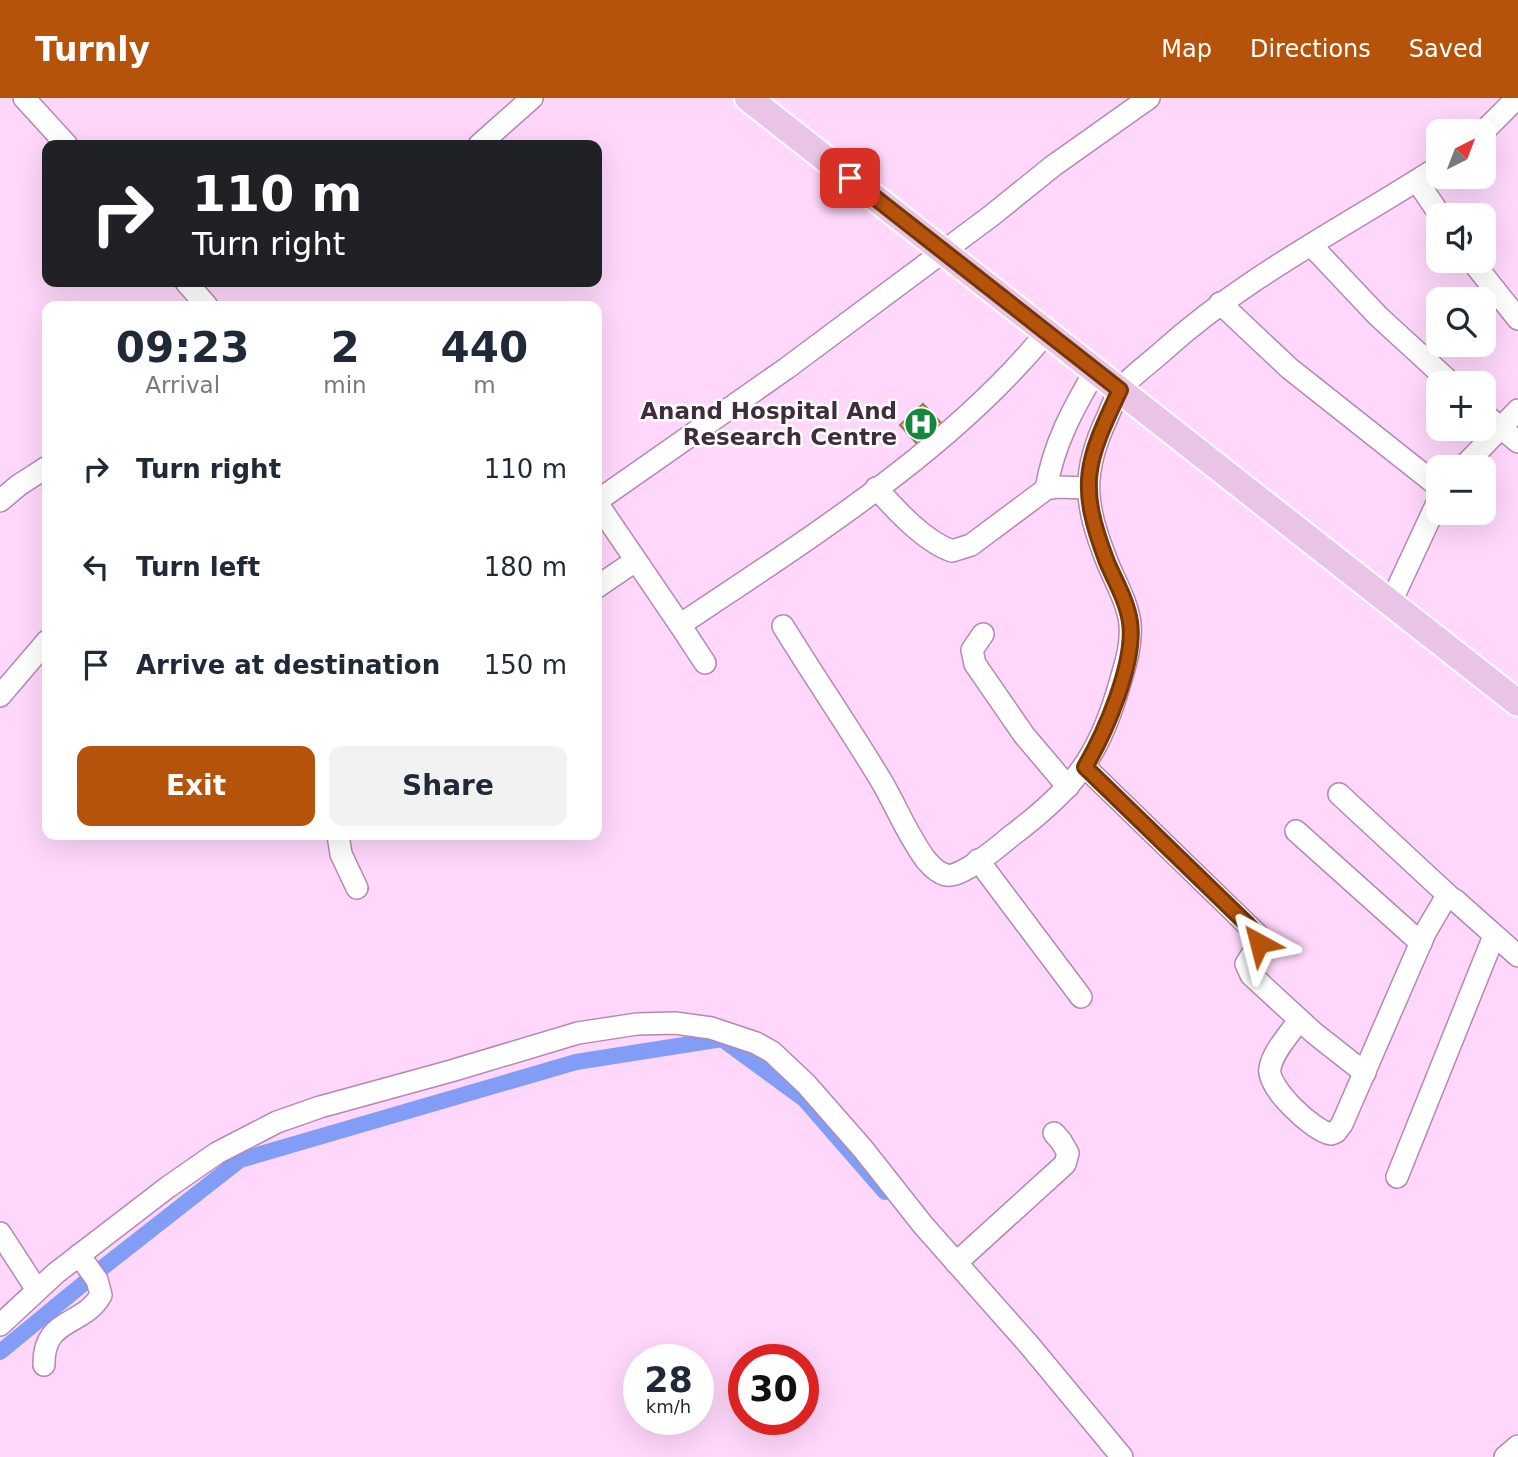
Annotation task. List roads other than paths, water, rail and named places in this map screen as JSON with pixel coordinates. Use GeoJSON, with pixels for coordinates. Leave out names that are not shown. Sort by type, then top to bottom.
{"type":"FeatureCollection","features":[{"type":"Feature","properties":{"kind":"main road"},"geometry":{"type":"LineString","coordinates":[[753,99],[1518,703]]}},
{"type":"Feature","properties":{"kind":"street"},"geometry":{"type":"LineString","coordinates":[[24,98],[62,140]]}},
{"type":"Feature","properties":{"kind":"street"},"geometry":{"type":"LineString","coordinates":[[485,140],[532,98]]}},
{"type":"Feature","properties":{"kind":"street"},"geometry":{"type":"LineString","coordinates":[[602,498],[787,368],[991,216],[1053,166],[1149,98]]}},
{"type":"Feature","properties":{"kind":"street"},"geometry":{"type":"LineString","coordinates":[[1496,119],[1517,98]]}},
{"type":"Feature","properties":{"kind":"street"},"geometry":{"type":"LineString","coordinates":[[783,626],[883,784],[924,857],[943,874],[951,876],[963,871],[1011,837],[1068,786],[1085,767],[1112,712],[1130,641],[1130,621],[1096,529],[1088,488],[1091,458],[1120,390],[1220,303],[1426,175]]}},
{"type":"Feature","properties":{"kind":"street"},"geometry":{"type":"LineString","coordinates":[[1417,181],[1432,203]]}},
{"type":"Feature","properties":{"kind":"street"},"geometry":{"type":"LineString","coordinates":[[1311,245],[1378,316],[1438,371]]}},
{"type":"Feature","properties":{"kind":"street"},"geometry":{"type":"LineString","coordinates":[[1482,273],[1518,319]]}},
{"type":"Feature","properties":{"kind":"street"},"geometry":{"type":"LineString","coordinates":[[190,287],[202,301]]}},
{"type":"Feature","properties":{"kind":"street"},"geometry":{"type":"LineString","coordinates":[[1220,303],[1298,376],[1426,477]]}},
{"type":"Feature","properties":{"kind":"street"},"geometry":{"type":"LineString","coordinates":[[680,625],[783,555],[951,431],[1018,367],[1046,332]]}},
{"type":"Feature","properties":{"kind":"street"},"geometry":{"type":"LineString","coordinates":[[1046,489],[1057,442],[1096,370]]}},
{"type":"Feature","properties":{"kind":"street"},"geometry":{"type":"LineString","coordinates":[[1496,419],[1518,411]]}},
{"type":"Feature","properties":{"kind":"street"},"geometry":{"type":"LineString","coordinates":[[1496,423],[1518,442]]}},
{"type":"Feature","properties":{"kind":"street"},"geometry":{"type":"LineString","coordinates":[[0,500],[42,470]]}},
{"type":"Feature","properties":{"kind":"street"},"geometry":{"type":"LineString","coordinates":[[876,488],[931,540],[952,551],[971,545],[1046,489],[1058,486],[1088,488]]}},
{"type":"Feature","properties":{"kind":"street"},"geometry":{"type":"LineString","coordinates":[[602,510],[705,663]]}},
{"type":"Feature","properties":{"kind":"street"},"geometry":{"type":"LineString","coordinates":[[1391,603],[1427,525]]}},
{"type":"Feature","properties":{"kind":"street"},"geometry":{"type":"LineString","coordinates":[[602,584],[635,561]]}},
{"type":"Feature","properties":{"kind":"street"},"geometry":{"type":"LineString","coordinates":[[983,634],[972,650],[975,664],[1024,735],[1068,786]]}},
{"type":"Feature","properties":{"kind":"street"},"geometry":{"type":"LineString","coordinates":[[0,696],[42,647]]}},
{"type":"Feature","properties":{"kind":"street"},"geometry":{"type":"LineString","coordinates":[[1085,767],[1256,934],[1259,943],[1247,959],[1245,967],[1299,1020],[1365,1073]]}},
{"type":"Feature","properties":{"kind":"street"},"geometry":{"type":"LineString","coordinates":[[1339,794],[1518,956]]}},
{"type":"Feature","properties":{"kind":"street"},"geometry":{"type":"LineString","coordinates":[[1296,831],[1420,943]]}},
{"type":"Feature","properties":{"kind":"street"},"geometry":{"type":"LineString","coordinates":[[339,840],[341,854],[357,888]]}},
{"type":"Feature","properties":{"kind":"street"},"geometry":{"type":"LineString","coordinates":[[978,860],[1082,997]]}},
{"type":"Feature","properties":{"kind":"street"},"geometry":{"type":"LineString","coordinates":[[1299,1020],[1275,1056],[1270,1067],[1270,1076],[1286,1100],[1319,1130],[1331,1135],[1339,1129],[1365,1073],[1420,943],[1440,904],[1450,897]]}},
{"type":"Feature","properties":{"kind":"street"},"geometry":{"type":"LineString","coordinates":[[1397,1177],[1494,936]]}},
{"type":"Feature","properties":{"kind":"street"},"geometry":{"type":"LineString","coordinates":[[0,1325],[37,1290],[88,1267],[168,1187],[217,1153],[296,1115],[578,1033],[638,1024],[674,1023],[735,1035],[772,1052],[835,1115],[956,1263],[1030,1346],[1122,1457]]}},
{"type":"Feature","properties":{"kind":"street"},"geometry":{"type":"LineString","coordinates":[[956,1263],[1065,1164],[1068,1153],[1054,1133]]}},
{"type":"Feature","properties":{"kind":"street"},"geometry":{"type":"LineString","coordinates":[[0,1233],[37,1290]]}},
{"type":"Feature","properties":{"kind":"street"},"geometry":{"type":"LineString","coordinates":[[44,1365],[46,1346],[50,1338],[101,1295],[88,1267]]}},
{"type":"Feature","properties":{"kind":"street"},"geometry":{"type":"LineString","coordinates":[[1505,1457],[1518,1446]]}},
{"type":"Feature","properties":{"kind":"waterway"},"geometry":{"type":"LineString","coordinates":[[0,1352],[240,1160],[576,1062],[722,1039],[804,1099],[885,1192]]}},
{"type":"Feature","properties":{"kind":"place","name":"Anand Hospital And Research Centre"},"geometry":{"type":"Point","coordinates":[921,424]}}]}
